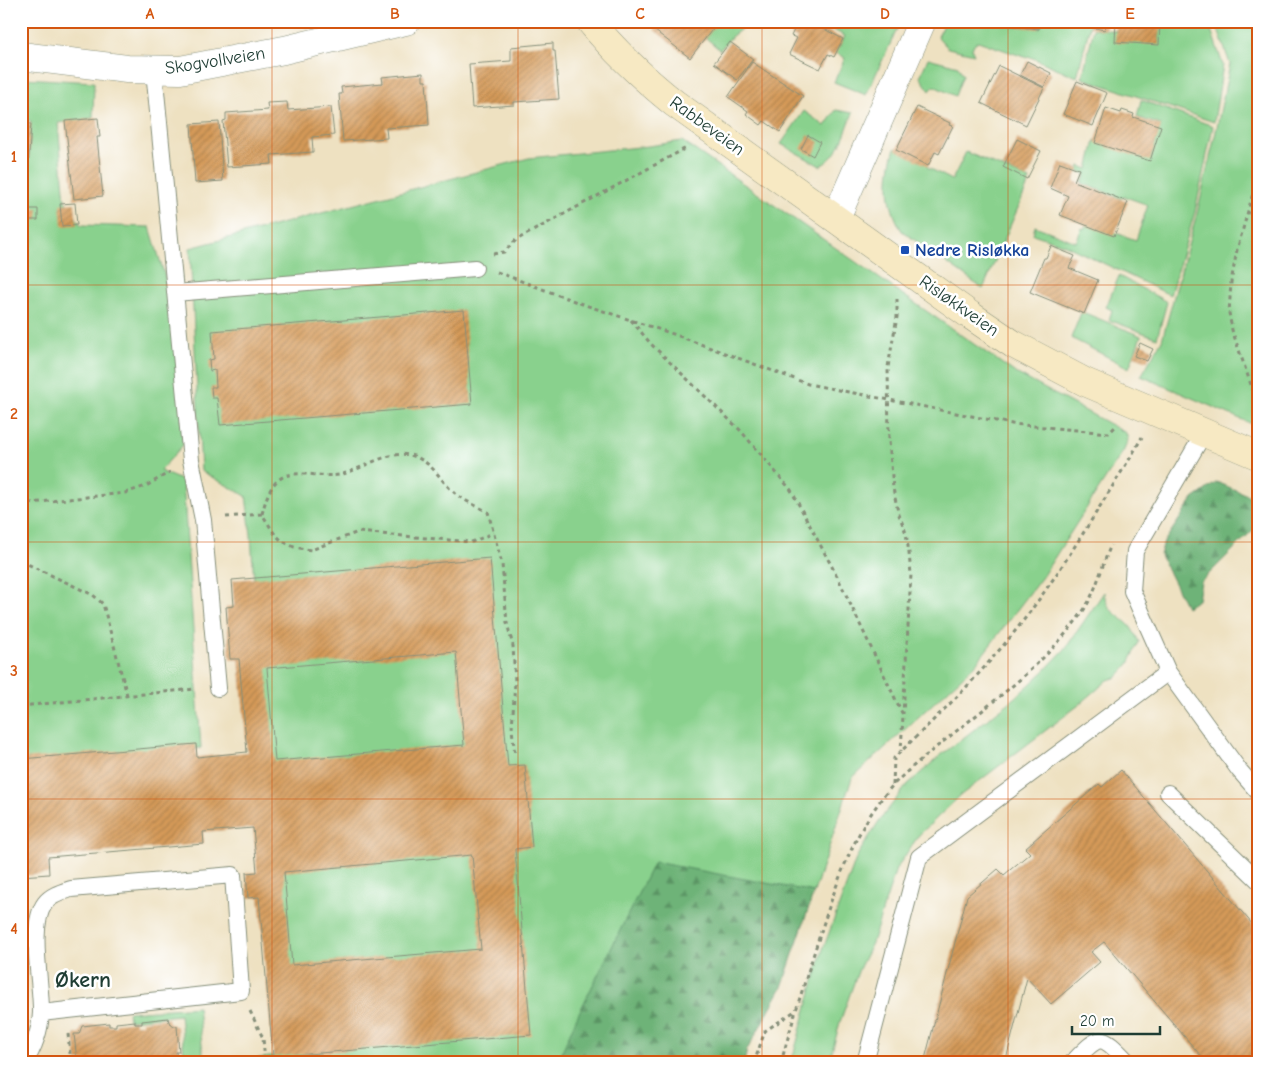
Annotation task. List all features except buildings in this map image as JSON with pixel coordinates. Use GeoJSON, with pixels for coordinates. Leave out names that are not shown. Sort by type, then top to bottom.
{"type":"FeatureCollection","features":[{"type":"Feature","properties":{"kind":"street","name":"Skogvollveien"},"geometry":{"type":"LineString","coordinates":[[21,56],[127,69],[180,70],[227,62],[406,21]]}},
{"type":"Feature","properties":{"kind":"street","name":"Rabbeveien"},"geometry":{"type":"LineString","coordinates":[[590,21],[610,46],[674,103],[836,218]]}},
{"type":"Feature","properties":{"kind":"street"},"geometry":{"type":"LineString","coordinates":[[836,218],[922,21]]}},
{"type":"Feature","properties":{"kind":"street","name":"Risløkkveien"},"geometry":{"type":"LineString","coordinates":[[836,218],[1013,344],[1085,382],[1259,456]]}},
{"type":"Feature","properties":{"kind":"lane"},"geometry":{"type":"LineString","coordinates":[[154,70],[191,460],[203,520],[218,688]]}},
{"type":"Feature","properties":{"kind":"lane"},"geometry":{"type":"LineString","coordinates":[[175,293],[475,268]]}},
{"type":"Feature","properties":{"kind":"lane"},"geometry":{"type":"LineString","coordinates":[[1204,433],[1135,552],[1132,591],[1168,672],[1239,770],[1259,793]]}},
{"type":"Feature","properties":{"kind":"lane"},"geometry":{"type":"LineString","coordinates":[[865,1063],[919,857],[1168,672]]}},
{"type":"Feature","properties":{"kind":"lane"},"geometry":{"type":"LineString","coordinates":[[1168,793],[1259,881]]}},
{"type":"Feature","properties":{"kind":"lane"},"geometry":{"type":"LineString","coordinates":[[24,1063],[31,1052],[37,1036],[41,1013],[37,931],[39,914],[45,902],[57,893],[71,889],[233,875],[241,991],[41,1013]]}},
{"type":"Feature","properties":{"kind":"lane"},"geometry":{"type":"LineString","coordinates":[[1072,1063],[1093,1041],[1101,1039],[1110,1043],[1129,1063]]}},
{"type":"Feature","properties":{"kind":"path"},"geometry":{"type":"LineString","coordinates":[[688,147],[516,240],[504,252],[484,256],[475,268],[501,273],[585,305],[703,344],[808,384],[1012,424],[1109,433],[1119,422]]}},
{"type":"Feature","properties":{"kind":"path"},"geometry":{"type":"LineString","coordinates":[[1259,172],[1237,250],[1231,282],[1229,313],[1232,330],[1259,408]]}},
{"type":"Feature","properties":{"kind":"path"},"geometry":{"type":"LineString","coordinates":[[897,296],[897,317],[888,367],[889,441],[893,488],[898,512],[906,533],[911,574],[901,751]]}},
{"type":"Feature","properties":{"kind":"path"},"geometry":{"type":"LineString","coordinates":[[630,319],[650,344],[740,430],[791,490],[838,578],[903,715]]}},
{"type":"Feature","properties":{"kind":"path"},"geometry":{"type":"LineString","coordinates":[[894,785],[894,758],[973,679],[1017,628],[1063,563],[1143,435]]}},
{"type":"Feature","properties":{"kind":"path"},"geometry":{"type":"LineString","coordinates":[[494,533],[472,542],[358,532],[311,550],[294,547],[282,541],[274,533],[262,514],[267,494],[285,476],[334,476],[351,472],[384,458],[402,454],[415,456],[432,467],[455,494],[488,512],[494,533],[502,564],[507,623],[513,646],[515,682],[512,729],[515,755]]}},
{"type":"Feature","properties":{"kind":"path"},"geometry":{"type":"LineString","coordinates":[[21,504],[125,493],[146,486],[191,460]]}},
{"type":"Feature","properties":{"kind":"path"},"geometry":{"type":"LineString","coordinates":[[203,520],[262,514]]}},
{"type":"Feature","properties":{"kind":"path"},"geometry":{"type":"LineString","coordinates":[[781,1063],[838,876],[872,812],[894,785],[914,765],[1034,667],[1064,635],[1082,612],[1094,591],[1112,543]]}},
{"type":"Feature","properties":{"kind":"path"},"geometry":{"type":"LineString","coordinates":[[21,561],[93,595],[103,604],[127,695]]}},
{"type":"Feature","properties":{"kind":"path"},"geometry":{"type":"LineString","coordinates":[[21,706],[218,688]]}},
{"type":"Feature","properties":{"kind":"path"},"geometry":{"type":"LineString","coordinates":[[241,991],[263,1038],[265,1063]]}},
{"type":"Feature","properties":{"kind":"path"},"geometry":{"type":"LineString","coordinates":[[65,1011],[71,1063]]}},
{"type":"Feature","properties":{"kind":"path"},"geometry":{"type":"LineString","coordinates":[[754,1063],[765,1031],[796,1011]]}},
{"type":"Feature","properties":{"kind":"green space"},"geometry":{"type":"Polygon","coordinates":[[[714,21],[752,21],[732,36],[720,50],[705,37],[716,23],[714,21]]]}},
{"type":"Feature","properties":{"kind":"green space"},"geometry":{"type":"Polygon","coordinates":[[[815,21],[901,21],[866,95],[834,82],[845,58],[836,53],[845,36],[815,21]]]}},
{"type":"Feature","properties":{"kind":"green space"},"geometry":{"type":"Polygon","coordinates":[[[944,21],[984,21],[985,23],[1040,28],[1041,21],[1091,21],[1077,77],[1028,56],[1027,58],[978,41],[972,49],[974,54],[948,48],[938,37],[944,21]]]}},
{"type":"Feature","properties":{"kind":"green space"},"geometry":{"type":"Polygon","coordinates":[[[1161,21],[1208,21],[1223,65],[1214,122],[1082,78],[1094,28],[1116,31],[1159,43],[1161,21]]]}},
{"type":"Feature","properties":{"kind":"green space"},"geometry":{"type":"Polygon","coordinates":[[[1215,21],[1259,21],[1259,427],[1141,376],[1162,340],[1197,213],[1217,127],[1230,64],[1215,21]]]}},
{"type":"Feature","properties":{"kind":"green space"},"geometry":{"type":"Polygon","coordinates":[[[928,58],[958,66],[963,75],[955,96],[934,86],[930,91],[920,77],[928,58]]]}},
{"type":"Feature","properties":{"kind":"green space"},"geometry":{"type":"Polygon","coordinates":[[[23,78],[94,82],[93,118],[58,123],[65,201],[81,225],[150,227],[165,277],[180,383],[183,445],[160,471],[183,481],[201,748],[21,760],[21,186],[27,186],[31,121],[21,119],[23,78]]]}},
{"type":"Feature","properties":{"kind":"green space"},"geometry":{"type":"Polygon","coordinates":[[[1141,100],[1213,126],[1195,212],[1170,295],[1065,245],[1033,234],[1035,226],[1076,242],[1082,228],[1084,229],[1087,223],[1136,240],[1148,205],[1126,197],[1120,198],[1082,183],[1086,174],[1078,171],[1080,166],[1088,169],[1095,141],[1150,160],[1161,125],[1137,117],[1141,100]]]}},
{"type":"Feature","properties":{"kind":"green space"},"geometry":{"type":"Polygon","coordinates":[[[836,110],[853,113],[837,150],[827,162],[820,166],[781,144],[804,111],[825,126],[836,110]]]}},
{"type":"Feature","properties":{"kind":"green space"},"geometry":{"type":"Polygon","coordinates":[[[682,141],[1014,372],[1126,433],[1128,440],[1124,450],[1042,577],[975,665],[852,778],[814,892],[654,863],[558,1063],[223,1063],[284,1055],[251,535],[246,496],[201,471],[190,248],[529,158],[682,141]]]}},
{"type":"Feature","properties":{"kind":"green space"},"geometry":{"type":"Polygon","coordinates":[[[895,148],[928,164],[927,167],[952,180],[966,152],[1030,180],[983,289],[902,231],[893,211],[889,191],[890,170],[895,148]]]}},
{"type":"Feature","properties":{"kind":"green space"},"geometry":{"type":"Polygon","coordinates":[[[1119,276],[1167,302],[1157,338],[1109,320],[1112,310],[1106,307],[1119,276]]]}},
{"type":"Feature","properties":{"kind":"green space"},"geometry":{"type":"Polygon","coordinates":[[[1081,313],[1141,336],[1129,368],[1071,338],[1081,313]]]}},
{"type":"Feature","properties":{"kind":"green space"},"geometry":{"type":"Polygon","coordinates":[[[1217,482],[1259,500],[1259,524],[1201,582],[1198,600],[1186,607],[1160,555],[1164,542],[1193,499],[1217,482]]]}},
{"type":"Feature","properties":{"kind":"green space"},"geometry":{"type":"Polygon","coordinates":[[[1104,592],[1109,608],[1130,626],[1139,642],[1129,664],[1117,677],[1108,680],[1079,705],[961,795],[919,835],[896,869],[872,943],[859,969],[840,1022],[829,1063],[791,1063],[823,949],[857,856],[879,821],[907,785],[941,755],[1015,698],[1044,671],[1065,649],[1104,592]]]}},
{"type":"Feature","properties":{"kind":"green space"},"geometry":{"type":"Polygon","coordinates":[[[654,862],[814,892],[782,987],[747,1050],[744,1063],[557,1063],[577,1017],[654,862]]]}},
{"type":"Feature","properties":{"kind":"green space"},"geometry":{"type":"Polygon","coordinates":[[[198,1007],[204,1063],[185,1063],[180,1015],[129,1020],[128,1012],[198,1007]]]}},
{"type":"Feature","properties":{"kind":"place","name":"Nedre Risløkka"},"geometry":{"type":"Point","coordinates":[905,250]}},
{"type":"Feature","properties":{"kind":"district","name":"Økern"},"geometry":{"type":"Point","coordinates":[83,980]}}]}
